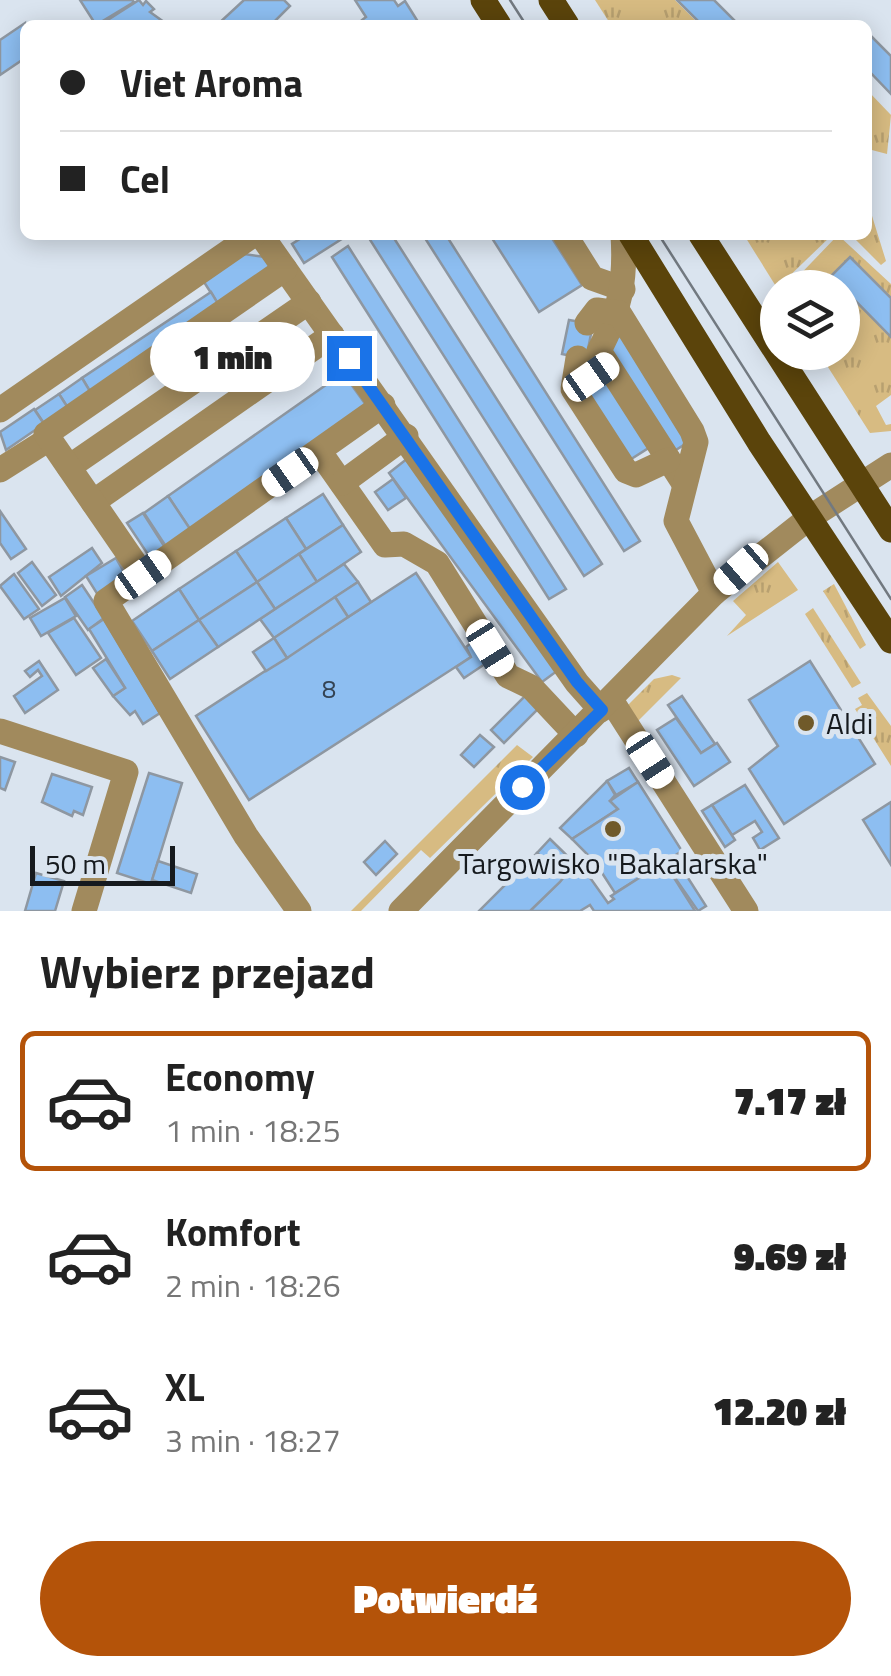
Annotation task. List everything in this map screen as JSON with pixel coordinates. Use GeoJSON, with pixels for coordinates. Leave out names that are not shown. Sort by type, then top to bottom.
{"type":"FeatureCollection","features":[{"type":"Feature","properties":{"kind":"main road"},"geometry":{"type":"LineString","coordinates":[[635,240],[891,641]]}},
{"type":"Feature","properties":{"kind":"main road"},"geometry":{"type":"LineString","coordinates":[[704,240],[891,530]]}},
{"type":"Feature","properties":{"kind":"street"},"geometry":{"type":"LineString","coordinates":[[0,410],[246,240]]}},
{"type":"Feature","properties":{"kind":"street"},"geometry":{"type":"LineString","coordinates":[[256,240],[285,268],[577,682],[606,705],[746,911]]}},
{"type":"Feature","properties":{"kind":"street"},"geometry":{"type":"LineString","coordinates":[[568,240],[592,278],[621,301],[695,438],[676,521],[714,593]]}},
{"type":"Feature","properties":{"kind":"street"},"geometry":{"type":"LineString","coordinates":[[623,240],[621,301],[599,351],[683,482]]}},
{"type":"Feature","properties":{"kind":"street"},"geometry":{"type":"LineString","coordinates":[[0,470],[285,268]]}},
{"type":"Feature","properties":{"kind":"street"},"geometry":{"type":"LineString","coordinates":[[587,323],[597,310],[621,301]]}},
{"type":"Feature","properties":{"kind":"street"},"geometry":{"type":"LineString","coordinates":[[69,467],[308,302]]}},
{"type":"Feature","properties":{"kind":"street"},"geometry":{"type":"LineString","coordinates":[[92,502],[332,336]]}},
{"type":"Feature","properties":{"kind":"street"},"geometry":{"type":"LineString","coordinates":[[578,358],[573,389],[629,473],[636,475],[668,460]]}},
{"type":"Feature","properties":{"kind":"street"},"geometry":{"type":"LineString","coordinates":[[573,389],[608,365]]}},
{"type":"Feature","properties":{"kind":"street"},"geometry":{"type":"LineString","coordinates":[[299,911],[246,836],[106,601],[383,404]]}},
{"type":"Feature","properties":{"kind":"street"},"geometry":{"type":"LineString","coordinates":[[47,436],[143,575]]}},
{"type":"Feature","properties":{"kind":"street"},"geometry":{"type":"LineString","coordinates":[[342,483],[406,436]]}},
{"type":"Feature","properties":{"kind":"street"},"geometry":{"type":"LineString","coordinates":[[319,451],[385,545],[404,544],[437,563],[508,676],[525,682],[576,734]]}},
{"type":"Feature","properties":{"kind":"street"},"geometry":{"type":"LineString","coordinates":[[401,911],[714,593],[809,518],[891,465]]}},
{"type":"Feature","properties":{"kind":"street"},"geometry":{"type":"LineString","coordinates":[[0,731],[126,772],[84,911]]}},
{"type":"Feature","properties":{"kind":"green space"},"geometry":{"type":"Polygon","coordinates":[[[595,0],[675,0],[695,20],[608,20],[595,0]]]}},
{"type":"Feature","properties":{"kind":"green space"},"geometry":{"type":"Polygon","coordinates":[[[872,95],[891,115],[887,154],[872,150],[872,95]]]}},
{"type":"Feature","properties":{"kind":"green space"},"geometry":{"type":"Polygon","coordinates":[[[872,216],[886,261],[881,265],[856,240],[872,240],[872,216]]]}},
{"type":"Feature","properties":{"kind":"green space"},"geometry":{"type":"Polygon","coordinates":[[[747,240],[827,240],[796,270],[766,270],[747,240]]]}},
{"type":"Feature","properties":{"kind":"green space"},"geometry":{"type":"Polygon","coordinates":[[[833,240],[843,240],[891,284],[891,395],[876,406],[886,425],[891,424],[891,431],[870,433],[830,370],[860,370],[860,270],[804,270],[833,240]]]}},
{"type":"Feature","properties":{"kind":"green space"},"geometry":{"type":"Polygon","coordinates":[[[778,562],[798,590],[727,636],[746,615],[733,601],[778,562]]]}},
{"type":"Feature","properties":{"kind":"green space"},"geometry":{"type":"Polygon","coordinates":[[[834,584],[866,645],[860,649],[823,591],[834,584]]]}},
{"type":"Feature","properties":{"kind":"green space"},"geometry":{"type":"Polygon","coordinates":[[[813,608],[861,683],[852,688],[805,614],[813,608]]]}},
{"type":"Feature","properties":{"kind":"green space"},"geometry":{"type":"Polygon","coordinates":[[[672,675],[681,678],[636,723],[626,707],[654,679],[672,675]]]}},
{"type":"Feature","properties":{"kind":"green space"},"geometry":{"type":"Polygon","coordinates":[[[867,693],[891,726],[891,766],[855,709],[862,705],[858,698],[867,693]]]}},
{"type":"Feature","properties":{"kind":"green space"},"geometry":{"type":"Polygon","coordinates":[[[517,745],[533,757],[430,858],[421,850],[361,911],[351,911],[517,745]]]}},
{"type":"Feature","properties":{"kind":"building"},"geometry":{"type":"Polygon","coordinates":[[[80,0],[134,2],[104,20],[93,20],[80,0]]]}},
{"type":"Feature","properties":{"kind":"building"},"geometry":{"type":"Polygon","coordinates":[[[139,0],[143,5],[146,1],[154,9],[150,12],[161,20],[108,20],[139,0]]]}},
{"type":"Feature","properties":{"kind":"building"},"geometry":{"type":"Polygon","coordinates":[[[244,0],[284,0],[290,6],[276,20],[222,20],[244,0]]]}},
{"type":"Feature","properties":{"kind":"building"},"geometry":{"type":"Polygon","coordinates":[[[355,0],[394,0],[398,6],[405,1],[417,20],[362,20],[366,17],[355,0]]]}},
{"type":"Feature","properties":{"kind":"building"},"geometry":{"type":"Polygon","coordinates":[[[677,0],[714,0],[734,20],[697,20],[677,0]]]}},
{"type":"Feature","properties":{"kind":"building"},"geometry":{"type":"Polygon","coordinates":[[[20,26],[20,61],[0,75],[0,40],[20,26]]]}},
{"type":"Feature","properties":{"kind":"building"},"geometry":{"type":"Polygon","coordinates":[[[872,37],[891,56],[891,94],[872,74],[872,37]]]}},
{"type":"Feature","properties":{"kind":"building"},"geometry":{"type":"Polygon","coordinates":[[[298,240],[340,240],[304,263],[292,244],[298,240]]]}},
{"type":"Feature","properties":{"kind":"building"},"geometry":{"type":"Polygon","coordinates":[[[370,240],[395,240],[602,564],[584,576],[370,240]]]}},
{"type":"Feature","properties":{"kind":"building"},"geometry":{"type":"Polygon","coordinates":[[[426,240],[449,240],[640,541],[624,551],[426,240]]]}},
{"type":"Feature","properties":{"kind":"building"},"geometry":{"type":"Polygon","coordinates":[[[493,240],[553,240],[582,285],[539,312],[493,240]]]}},
{"type":"Feature","properties":{"kind":"building"},"geometry":{"type":"Polygon","coordinates":[[[348,246],[566,589],[549,599],[332,257],[348,246]]]}},
{"type":"Feature","properties":{"kind":"building"},"geometry":{"type":"Polygon","coordinates":[[[244,254],[265,257],[274,270],[220,307],[204,282],[244,254]]]}},
{"type":"Feature","properties":{"kind":"building"},"geometry":{"type":"Polygon","coordinates":[[[850,257],[891,298],[891,337],[860,305],[860,270],[837,270],[850,257]]]}},
{"type":"Feature","properties":{"kind":"building"},"geometry":{"type":"Polygon","coordinates":[[[211,292],[220,307],[91,393],[82,378],[211,292]]]}},
{"type":"Feature","properties":{"kind":"building"},"geometry":{"type":"Polygon","coordinates":[[[569,320],[593,324],[586,359],[562,354],[569,320]]]}},
{"type":"Feature","properties":{"kind":"building"},"geometry":{"type":"Polygon","coordinates":[[[622,335],[690,441],[671,453],[603,347],[622,335]]]}},
{"type":"Feature","properties":{"kind":"building"},"geometry":{"type":"Polygon","coordinates":[[[343,373],[366,405],[192,532],[168,496],[343,373]]]}},
{"type":"Feature","properties":{"kind":"building"},"geometry":{"type":"Polygon","coordinates":[[[82,378],[91,393],[68,408],[59,394],[82,378]]]}},
{"type":"Feature","properties":{"kind":"building"},"geometry":{"type":"Polygon","coordinates":[[[608,380],[650,447],[628,461],[585,395],[608,380]]]}},
{"type":"Feature","properties":{"kind":"building"},"geometry":{"type":"Polygon","coordinates":[[[59,394],[68,408],[45,425],[35,410],[59,394]]]}},
{"type":"Feature","properties":{"kind":"building"},"geometry":{"type":"Polygon","coordinates":[[[34,409],[44,424],[6,450],[0,432],[34,409]]]}},
{"type":"Feature","properties":{"kind":"building"},"geometry":{"type":"Polygon","coordinates":[[[408,458],[561,668],[542,682],[389,473],[408,458]]]}},
{"type":"Feature","properties":{"kind":"building"},"geometry":{"type":"Polygon","coordinates":[[[393,479],[406,498],[388,510],[375,492],[393,479]]]}},
{"type":"Feature","properties":{"kind":"building"},"geometry":{"type":"Polygon","coordinates":[[[323,494],[343,525],[306,549],[286,518],[323,494]]]}},
{"type":"Feature","properties":{"kind":"building"},"geometry":{"type":"Polygon","coordinates":[[[168,496],[192,532],[167,548],[144,513],[168,496]]]}},
{"type":"Feature","properties":{"kind":"building"},"geometry":{"type":"Polygon","coordinates":[[[0,511],[26,549],[11,559],[0,543],[0,511]]]}},
{"type":"Feature","properties":{"kind":"building"},"geometry":{"type":"Polygon","coordinates":[[[143,513],[166,549],[151,559],[127,523],[143,513]]]}},
{"type":"Feature","properties":{"kind":"building"},"geometry":{"type":"Polygon","coordinates":[[[286,518],[306,549],[257,582],[236,551],[286,518]]]}},
{"type":"Feature","properties":{"kind":"building"},"geometry":{"type":"Polygon","coordinates":[[[343,525],[361,552],[317,582],[299,554],[343,525]]]}},
{"type":"Feature","properties":{"kind":"building"},"geometry":{"type":"Polygon","coordinates":[[[92,548],[102,563],[61,596],[49,577],[92,548]]]}},
{"type":"Feature","properties":{"kind":"building"},"geometry":{"type":"Polygon","coordinates":[[[236,551],[257,582],[199,620],[179,589],[236,551]]]}},
{"type":"Feature","properties":{"kind":"building"},"geometry":{"type":"Polygon","coordinates":[[[299,554],[317,582],[275,609],[257,582],[299,554]]]}},
{"type":"Feature","properties":{"kind":"building"},"geometry":{"type":"Polygon","coordinates":[[[116,558],[127,577],[98,595],[86,576],[116,558]]]}},
{"type":"Feature","properties":{"kind":"building"},"geometry":{"type":"Polygon","coordinates":[[[32,562],[56,595],[42,606],[18,573],[32,562]]]}},
{"type":"Feature","properties":{"kind":"building"},"geometry":{"type":"Polygon","coordinates":[[[344,564],[358,582],[274,638],[260,619],[344,564]]]}},
{"type":"Feature","properties":{"kind":"building"},"geometry":{"type":"Polygon","coordinates":[[[416,573],[471,657],[249,800],[196,716],[416,573]]]}},
{"type":"Feature","properties":{"kind":"building"},"geometry":{"type":"Polygon","coordinates":[[[14,574],[39,609],[24,619],[0,586],[14,574]]]}},
{"type":"Feature","properties":{"kind":"building"},"geometry":{"type":"Polygon","coordinates":[[[257,582],[275,609],[218,647],[199,620],[257,582]]]}},
{"type":"Feature","properties":{"kind":"building"},"geometry":{"type":"Polygon","coordinates":[[[358,582],[371,602],[348,617],[335,597],[358,582]]]}},
{"type":"Feature","properties":{"kind":"building"},"geometry":{"type":"Polygon","coordinates":[[[82,585],[104,618],[88,630],[65,597],[82,585]]]}},
{"type":"Feature","properties":{"kind":"building"},"geometry":{"type":"Polygon","coordinates":[[[179,589],[199,620],[152,651],[132,621],[179,589]]]}},
{"type":"Feature","properties":{"kind":"building"},"geometry":{"type":"Polygon","coordinates":[[[335,597],[348,617],[287,658],[274,638],[335,597]]]}},
{"type":"Feature","properties":{"kind":"building"},"geometry":{"type":"Polygon","coordinates":[[[65,598],[76,616],[41,636],[30,618],[65,598]]]}},
{"type":"Feature","properties":{"kind":"building"},"geometry":{"type":"Polygon","coordinates":[[[74,618],[101,658],[76,675],[48,633],[74,618]]]}},
{"type":"Feature","properties":{"kind":"building"},"geometry":{"type":"Polygon","coordinates":[[[104,619],[160,713],[143,724],[135,711],[130,715],[113,696],[125,688],[89,629],[104,619]]]}},
{"type":"Feature","properties":{"kind":"building"},"geometry":{"type":"Polygon","coordinates":[[[199,620],[218,647],[170,679],[152,651],[199,620]]]}},
{"type":"Feature","properties":{"kind":"building"},"geometry":{"type":"Polygon","coordinates":[[[274,638],[287,658],[266,671],[253,652],[274,638]]]}},
{"type":"Feature","properties":{"kind":"building"},"geometry":{"type":"Polygon","coordinates":[[[471,643],[485,664],[464,678],[456,667],[471,657],[466,647],[471,643]]]}},
{"type":"Feature","properties":{"kind":"building"},"geometry":{"type":"Polygon","coordinates":[[[106,659],[125,688],[113,696],[93,668],[106,659]]]}},
{"type":"Feature","properties":{"kind":"building"},"geometry":{"type":"Polygon","coordinates":[[[39,661],[58,690],[25,713],[14,696],[42,676],[38,670],[30,677],[25,671],[39,661]]]}},
{"type":"Feature","properties":{"kind":"building","name":"Aldi"},"geometry":{"type":"Polygon","coordinates":[[[810,661],[875,764],[784,824],[749,769],[778,746],[749,700],[810,661]]]}},
{"type":"Feature","properties":{"kind":"building"},"geometry":{"type":"Polygon","coordinates":[[[526,695],[539,708],[504,743],[491,730],[526,695]]]}},
{"type":"Feature","properties":{"kind":"building"},"geometry":{"type":"Polygon","coordinates":[[[682,696],[715,744],[701,753],[668,705],[682,696]]]}},
{"type":"Feature","properties":{"kind":"building"},"geometry":{"type":"Polygon","coordinates":[[[676,718],[701,753],[717,743],[730,762],[694,786],[657,730],[676,718]]]}},
{"type":"Feature","properties":{"kind":"building"},"geometry":{"type":"Polygon","coordinates":[[[480,735],[494,747],[474,767],[461,755],[480,735]]]}},
{"type":"Feature","properties":{"kind":"building"},"geometry":{"type":"Polygon","coordinates":[[[0,757],[15,762],[5,790],[0,788],[0,757]]]}},
{"type":"Feature","properties":{"kind":"building"},"geometry":{"type":"Polygon","coordinates":[[[629,768],[638,782],[616,795],[607,781],[629,768]]]}},
{"type":"Feature","properties":{"kind":"building"},"geometry":{"type":"Polygon","coordinates":[[[149,773],[182,783],[151,884],[117,873],[149,773]]]}},
{"type":"Feature","properties":{"kind":"building"},"geometry":{"type":"Polygon","coordinates":[[[52,774],[92,787],[83,815],[74,811],[72,816],[42,802],[52,774]]]}},
{"type":"Feature","properties":{"kind":"building"},"geometry":{"type":"Polygon","coordinates":[[[607,781],[615,795],[610,801],[618,809],[572,839],[560,828],[607,781]]]}},
{"type":"Feature","properties":{"kind":"building"},"geometry":{"type":"Polygon","coordinates":[[[638,782],[682,851],[615,893],[595,862],[572,839],[618,809],[610,801],[638,782]]]}},
{"type":"Feature","properties":{"kind":"building"},"geometry":{"type":"Polygon","coordinates":[[[745,785],[779,838],[760,850],[753,838],[762,832],[755,821],[732,835],[712,805],[745,785]]]}},
{"type":"Feature","properties":{"kind":"building"},"geometry":{"type":"Polygon","coordinates":[[[891,802],[891,865],[863,820],[891,802]]]}},
{"type":"Feature","properties":{"kind":"building"},"geometry":{"type":"Polygon","coordinates":[[[712,805],[735,840],[725,847],[702,811],[712,805]]]}},
{"type":"Feature","properties":{"kind":"building"},"geometry":{"type":"Polygon","coordinates":[[[550,839],[591,879],[608,903],[614,899],[611,896],[664,862],[695,911],[594,911],[590,905],[580,911],[530,911],[563,878],[537,853],[550,839]]]}},
{"type":"Feature","properties":{"kind":"building"},"geometry":{"type":"Polygon","coordinates":[[[385,841],[397,854],[376,875],[364,862],[385,841]]]}},
{"type":"Feature","properties":{"kind":"building"},"geometry":{"type":"Polygon","coordinates":[[[537,853],[563,878],[560,882],[530,911],[479,911],[537,853]]]}},
{"type":"Feature","properties":{"kind":"building"},"geometry":{"type":"Polygon","coordinates":[[[674,856],[706,906],[698,911],[664,862],[674,856]]]}},
{"type":"Feature","properties":{"kind":"building"},"geometry":{"type":"Polygon","coordinates":[[[158,861],[197,874],[191,893],[152,880],[158,861]]]}},
{"type":"Feature","properties":{"kind":"building"},"geometry":{"type":"Polygon","coordinates":[[[36,873],[64,881],[55,911],[25,911],[36,873]]]}},
{"type":"Feature","properties":{"kind":"tram line"},"geometry":{"type":"LineString","coordinates":[[510,0],[523,20]]}},
{"type":"Feature","properties":{"kind":"tram line"},"geometry":{"type":"LineString","coordinates":[[662,240],[891,599]]}},
{"type":"Feature","properties":{"kind":"place","name":"Aldi"},"geometry":{"type":"Point","coordinates":[806,723]}},
{"type":"Feature","properties":{"kind":"place","name":"Targowisko \"Bakalarska\""},"geometry":{"type":"Point","coordinates":[613,829]}},
{"type":"Feature","properties":{"kind":"route"},"geometry":{"type":"LineString","coordinates":[[349,358],[577,682],[602,710],[522,787]]}}]}
